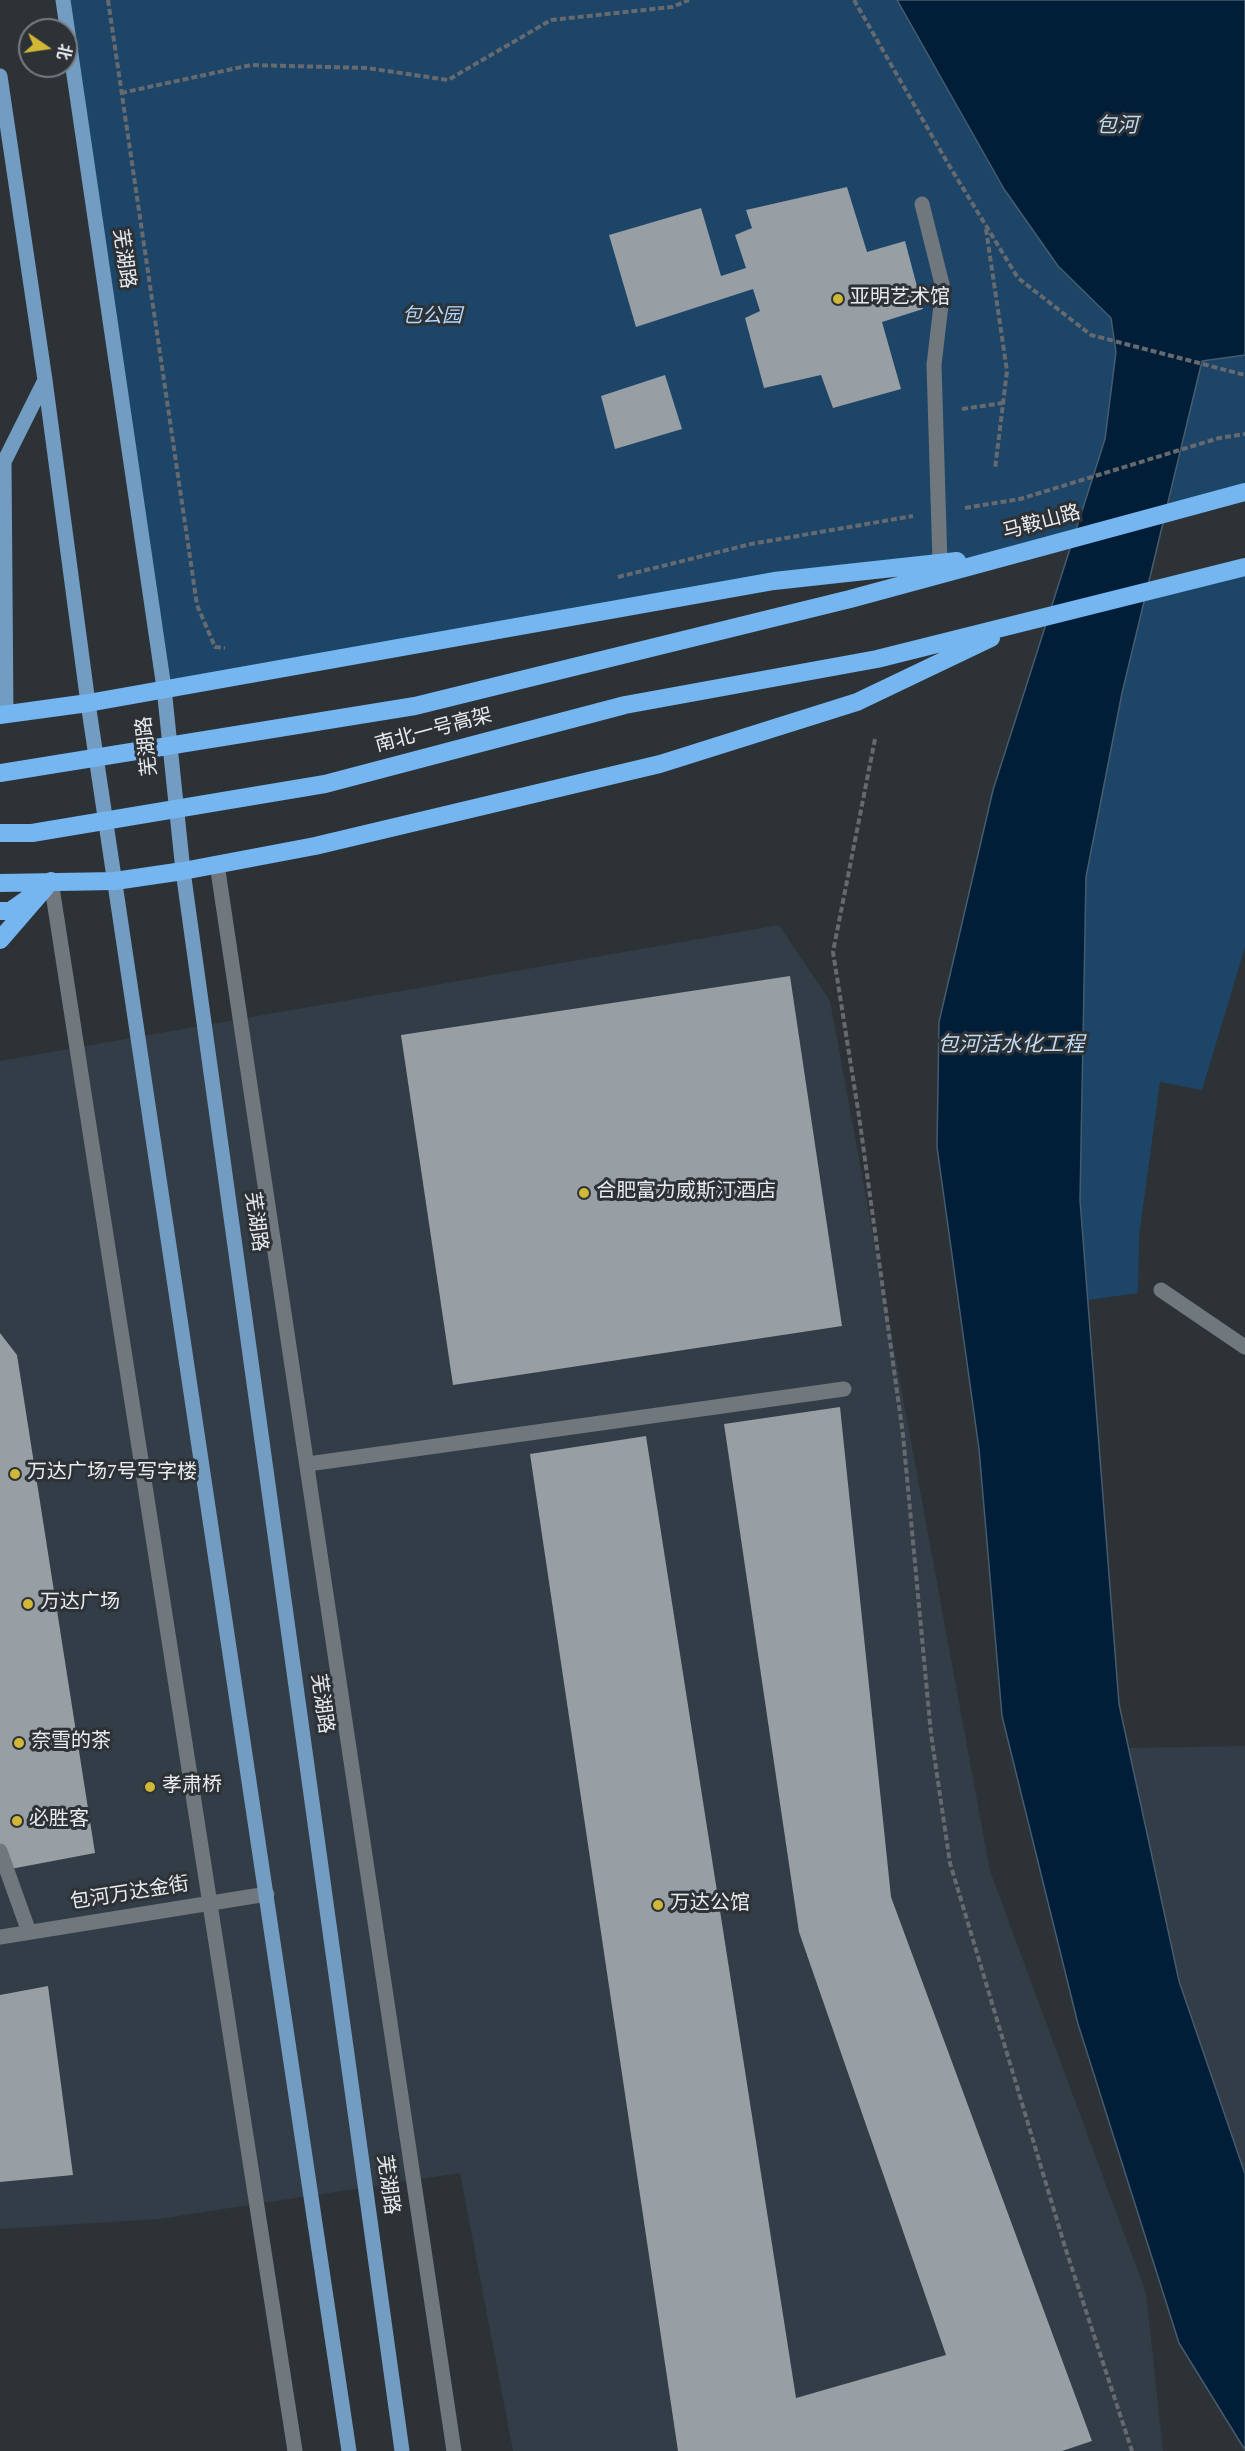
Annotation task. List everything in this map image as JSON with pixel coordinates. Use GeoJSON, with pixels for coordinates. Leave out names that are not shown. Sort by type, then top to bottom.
{"type":"FeatureCollection","features":[{"type":"Feature","properties":{"kind":"highway","name":"马鞍山路"},"geometry":{"type":"LineString","coordinates":[[850,599],[1245,492]]}},
{"type":"Feature","properties":{"kind":"highway"},"geometry":{"type":"LineString","coordinates":[[3,715],[88,703],[774,581],[1009,556]]}},
{"type":"Feature","properties":{"kind":"highway"},"geometry":{"type":"LineString","coordinates":[[0,883],[115,881],[183,872],[315,846],[660,764],[857,702],[1025,622],[1245,567]]}},
{"type":"Feature","properties":{"kind":"highway","name":"南北一号高架"},"geometry":{"type":"LineString","coordinates":[[0,773],[415,706],[850,599]]}},
{"type":"Feature","properties":{"kind":"highway","name":"南北一号高架"},"geometry":{"type":"LineString","coordinates":[[0,833],[32,833],[325,784],[625,705],[877,659],[1025,622]]}},
{"type":"Feature","properties":{"kind":"highway"},"geometry":{"type":"LineString","coordinates":[[0,911],[10,911],[51,881]]}},
{"type":"Feature","properties":{"kind":"highway"},"geometry":{"type":"LineString","coordinates":[[0,940],[51,881]]}},
{"type":"Feature","properties":{"kind":"main road","name":"芜湖路"},"geometry":{"type":"LineString","coordinates":[[63,0],[164,688],[183,872],[402,2451]]}},
{"type":"Feature","properties":{"kind":"main road"},"geometry":{"type":"LineString","coordinates":[[0,76],[45,380],[88,703],[349,2451]]}},
{"type":"Feature","properties":{"kind":"main road"},"geometry":{"type":"LineString","coordinates":[[3,715],[4,462],[45,380]]}},
{"type":"Feature","properties":{"kind":"street"},"geometry":{"type":"LineString","coordinates":[[922,204],[943,288],[934,365],[940,563]]}},
{"type":"Feature","properties":{"kind":"street"},"geometry":{"type":"LineString","coordinates":[[217,864],[454,2451]]}},
{"type":"Feature","properties":{"kind":"street"},"geometry":{"type":"LineString","coordinates":[[51,881],[295,2451]]}},
{"type":"Feature","properties":{"kind":"street"},"geometry":{"type":"LineString","coordinates":[[1161,1290],[1245,1347]]}},
{"type":"Feature","properties":{"kind":"street"},"geometry":{"type":"LineString","coordinates":[[308,1464],[844,1389]]}},
{"type":"Feature","properties":{"kind":"street"},"geometry":{"type":"LineString","coordinates":[[0,1851],[29,1932]]}},
{"type":"Feature","properties":{"kind":"street","name":"包河万达金街"},"geometry":{"type":"LineString","coordinates":[[0,1937],[267,1894]]}},
{"type":"Feature","properties":{"kind":"path"},"geometry":{"type":"LineString","coordinates":[[108,0],[196,605],[215,647],[236,650]]}},
{"type":"Feature","properties":{"kind":"path"},"geometry":{"type":"LineString","coordinates":[[121,93],[251,65],[367,68],[448,80],[551,20],[672,7],[689,0]]}},
{"type":"Feature","properties":{"kind":"path"},"geometry":{"type":"LineString","coordinates":[[854,0],[1018,278],[1091,335],[1245,375]]}},
{"type":"Feature","properties":{"kind":"path"},"geometry":{"type":"LineString","coordinates":[[986,225],[1007,371],[995,469]]}},
{"type":"Feature","properties":{"kind":"path"},"geometry":{"type":"LineString","coordinates":[[959,410],[1003,403]]}},
{"type":"Feature","properties":{"kind":"path"},"geometry":{"type":"LineString","coordinates":[[953,510],[1020,499],[1209,442],[1245,434]]}},
{"type":"Feature","properties":{"kind":"path"},"geometry":{"type":"LineString","coordinates":[[612,579],[751,544],[920,515]]}},
{"type":"Feature","properties":{"kind":"path"},"geometry":{"type":"LineString","coordinates":[[875,739],[833,952],[859,1116],[903,1435],[931,1734],[950,1863],[1065,2247],[1132,2451]]}},
{"type":"Feature","properties":{"kind":"shaded area"},"geometry":{"type":"Polygon","coordinates":[[[779,925],[830,1001],[990,1871],[1146,2293],[1163,2451],[513,2451],[460,2173],[158,2219],[0,2229],[0,1061],[779,925]]]}},
{"type":"Feature","properties":{"kind":"shaded area"},"geometry":{"type":"Polygon","coordinates":[[[1245,1746],[1245,2174],[1179,1981],[1128,1748],[1245,1746]]]}},
{"type":"Feature","properties":{"kind":"green space","name":"包公园"},"geometry":{"type":"Polygon","coordinates":[[[63,0],[1245,0],[1245,492],[1009,556],[774,581],[164,688],[74,78],[78,78],[78,18],[66,18],[63,0]]]}},
{"type":"Feature","properties":{"kind":"green space"},"geometry":{"type":"Polygon","coordinates":[[[1245,567],[1245,947],[1202,1090],[1160,1082],[1139,1236],[1138,1293],[1088,1300],[1080,1200],[1086,877],[1122,693],[1146,591],[1245,567]]]}},
{"type":"Feature","properties":{"kind":"water","name":"包河活水化工程"},"geometry":{"type":"Polygon","coordinates":[[[897,0],[1245,0],[1245,355],[1202,361],[1122,693],[1086,877],[1080,1200],[1119,1704],[1179,1981],[1245,2174],[1245,2450],[1179,2343],[1078,2024],[1002,1716],[979,1449],[937,1147],[939,1022],[993,790],[1105,439],[1116,352],[1111,318],[1058,266],[1004,189],[897,0]]]}},
{"type":"Feature","properties":{"kind":"building","name":"亚明艺术馆"},"geometry":{"type":"Polygon","coordinates":[[[847,187],[867,252],[905,241],[923,309],[882,322],[901,389],[833,408],[821,375],[764,388],[745,318],[760,311],[753,289],[636,327],[609,235],[701,208],[721,276],[746,268],[735,235],[752,228],[746,210],[847,187]]]}},
{"type":"Feature","properties":{"kind":"building"},"geometry":{"type":"Polygon","coordinates":[[[665,375],[682,429],[615,449],[601,396],[665,375]]]}},
{"type":"Feature","properties":{"kind":"building"},"geometry":{"type":"Polygon","coordinates":[[[790,976],[842,1326],[453,1385],[401,1035],[790,976]]]}},
{"type":"Feature","properties":{"kind":"building","name":"万达广场"},"geometry":{"type":"Polygon","coordinates":[[[0,1333],[17,1355],[95,1853],[0,1871],[0,1333]]]}},
{"type":"Feature","properties":{"kind":"building"},"geometry":{"type":"Polygon","coordinates":[[[840,1407],[891,1897],[1092,2441],[1062,2451],[678,2451],[530,1454],[646,1436],[796,2398],[946,2355],[799,1932],[724,1424],[840,1407]]]}},
{"type":"Feature","properties":{"kind":"building"},"geometry":{"type":"Polygon","coordinates":[[[48,1986],[73,2175],[0,2182],[0,1995],[48,1986]]]}},
{"type":"Feature","properties":{"kind":"place","name":"亚明艺术馆"},"geometry":{"type":"Point","coordinates":[838,299]}},
{"type":"Feature","properties":{"kind":"place","name":"合肥富力威斯汀酒店"},"geometry":{"type":"Point","coordinates":[584,1193]}},
{"type":"Feature","properties":{"kind":"place","name":"万达广场7号写字楼"},"geometry":{"type":"Point","coordinates":[15,1474]}},
{"type":"Feature","properties":{"kind":"place","name":"万达广场"},"geometry":{"type":"Point","coordinates":[28,1604]}},
{"type":"Feature","properties":{"kind":"place","name":"奈雪的茶"},"geometry":{"type":"Point","coordinates":[19,1743]}},
{"type":"Feature","properties":{"kind":"place","name":"孝肃桥"},"geometry":{"type":"Point","coordinates":[150,1787]}},
{"type":"Feature","properties":{"kind":"place","name":"必胜客"},"geometry":{"type":"Point","coordinates":[17,1821]}},
{"type":"Feature","properties":{"kind":"place","name":"万达公馆"},"geometry":{"type":"Point","coordinates":[658,1905]}},
{"type":"Feature","properties":{"kind":"water label","name":"包河"},"geometry":{"type":"Point","coordinates":[1117,128]}}]}
